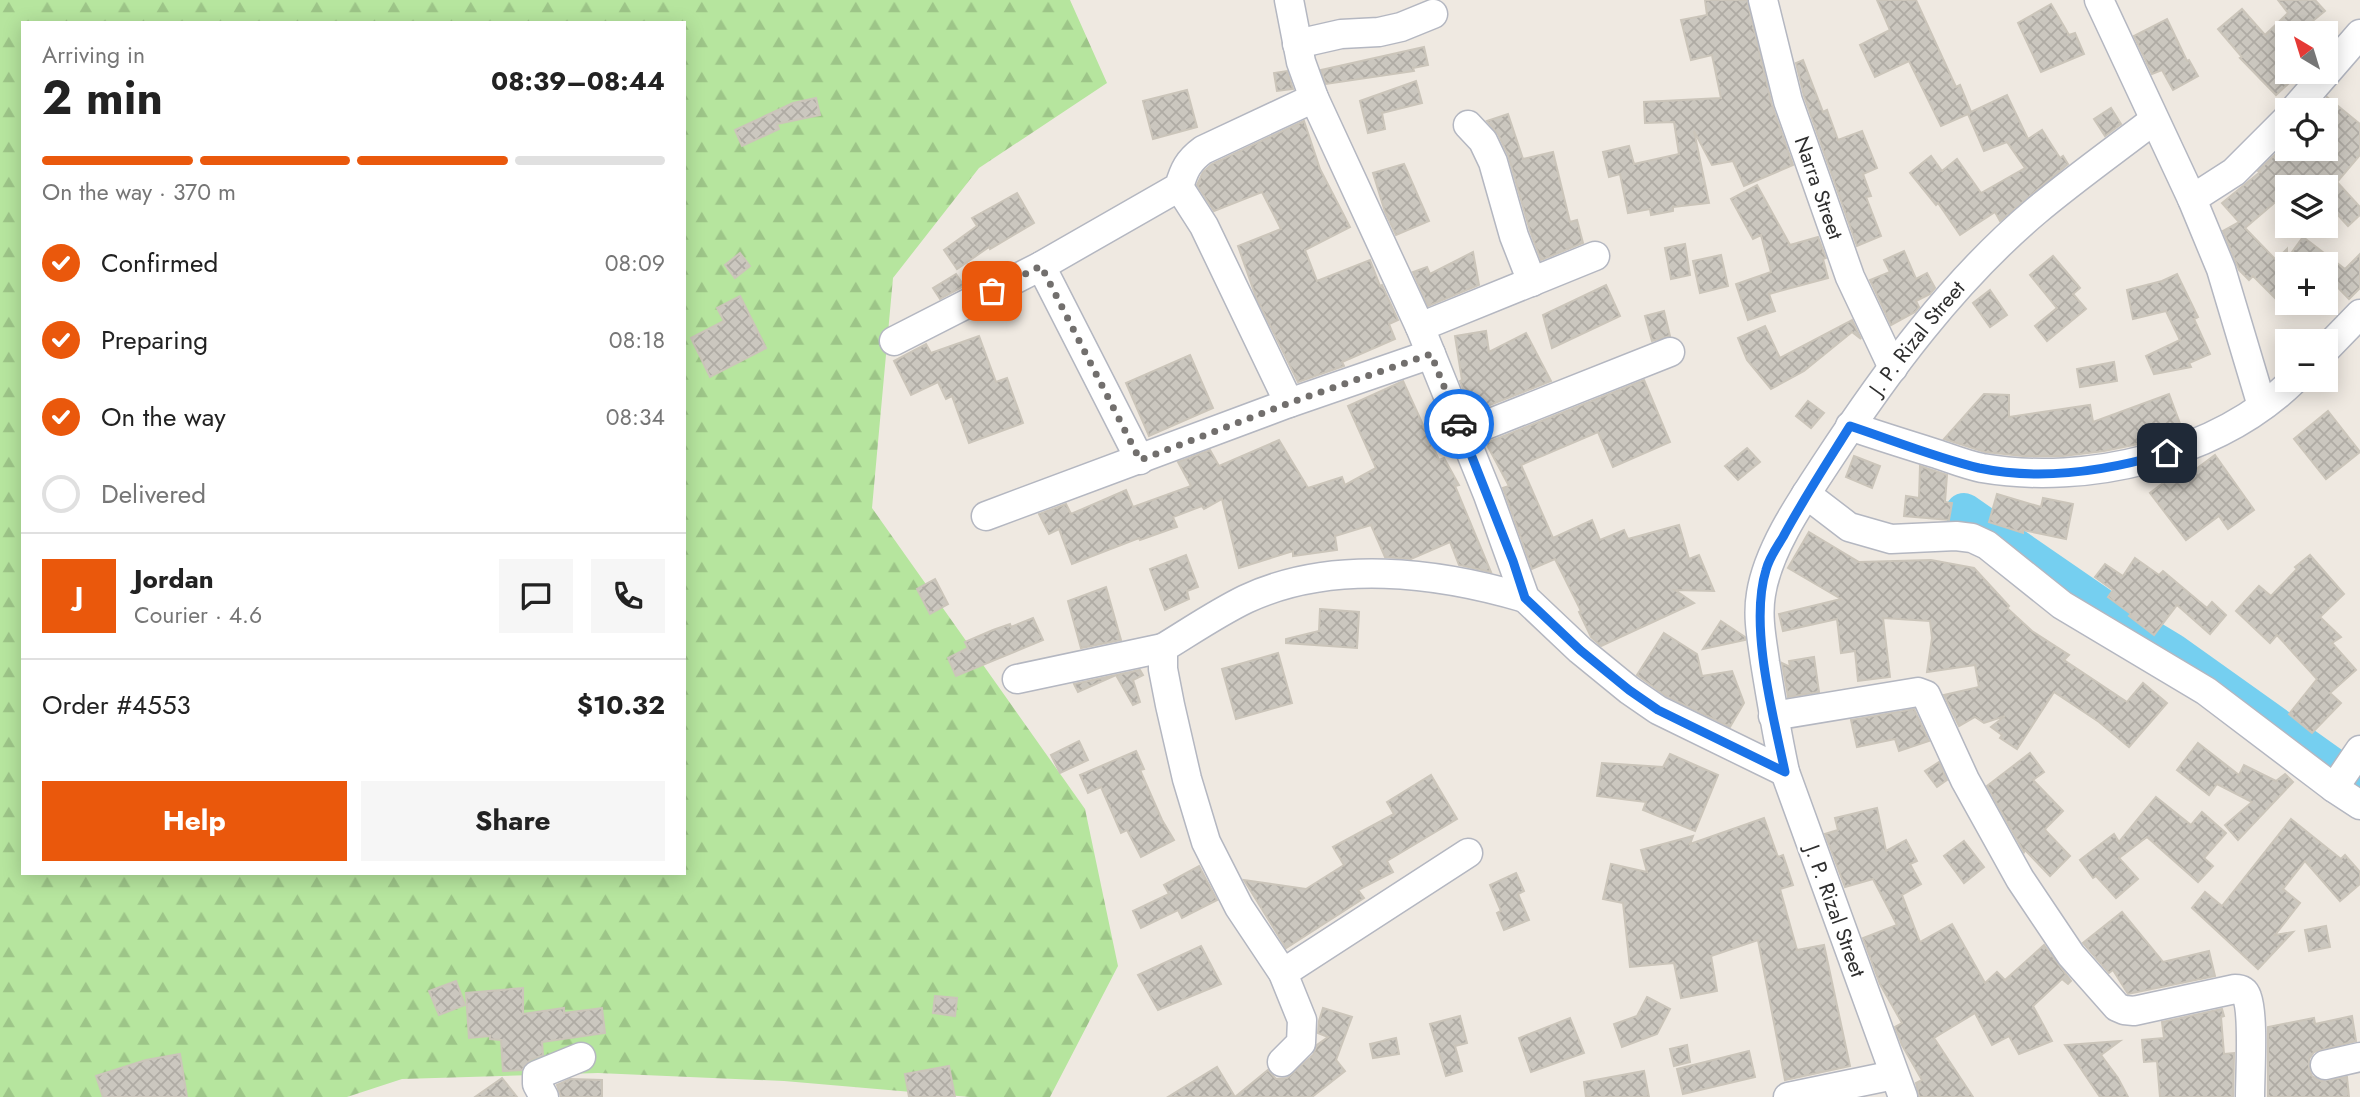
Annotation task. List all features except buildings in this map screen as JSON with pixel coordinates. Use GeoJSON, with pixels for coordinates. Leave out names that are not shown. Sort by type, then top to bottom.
{"type":"FeatureCollection","features":[{"type":"Feature","properties":{"kind":"street"},"geometry":{"type":"LineString","coordinates":[[1289,0],[1297,44],[1314,98],[1420,327],[1513,561],[1525,598]]}},
{"type":"Feature","properties":{"kind":"street","name":"Narra Street"},"geometry":{"type":"LineString","coordinates":[[1763,0],[1788,101],[1815,180],[1850,277],[1892,368]]}},
{"type":"Feature","properties":{"kind":"street"},"geometry":{"type":"LineString","coordinates":[[2099,0],[2192,199],[2221,269],[2262,406]]}},
{"type":"Feature","properties":{"kind":"street"},"geometry":{"type":"LineString","coordinates":[[1297,44],[1341,34],[1379,32],[1401,27],[1433,14]]}},
{"type":"Feature","properties":{"kind":"street"},"geometry":{"type":"LineString","coordinates":[[2304,98],[2360,34]]}},
{"type":"Feature","properties":{"kind":"street"},"geometry":{"type":"LineString","coordinates":[[894,341],[1041,266],[1179,187],[1185,167],[1203,150],[1314,98]]}},
{"type":"Feature","properties":{"kind":"street","name":"J. P. Rizal Street"},"geometry":{"type":"LineString","coordinates":[[1899,1086],[1785,772],[1773,716],[1759,624],[1760,596],[1766,568],[1806,494],[1850,426],[1892,368],[1970,274],[2036,211],[2154,120]]}},
{"type":"Feature","properties":{"kind":"street"},"geometry":{"type":"LineString","coordinates":[[1468,125],[1483,141],[1493,162],[1514,236],[1532,282]]}},
{"type":"Feature","properties":{"kind":"street"},"geometry":{"type":"LineString","coordinates":[[2192,199],[2234,172],[2275,131]]}},
{"type":"Feature","properties":{"kind":"street"},"geometry":{"type":"LineString","coordinates":[[1179,187],[1204,226],[1289,403]]}},
{"type":"Feature","properties":{"kind":"street"},"geometry":{"type":"LineString","coordinates":[[1420,327],[1595,256]]}},
{"type":"Feature","properties":{"kind":"street"},"geometry":{"type":"LineString","coordinates":[[1041,266],[1140,460]]}},
{"type":"Feature","properties":{"kind":"street"},"geometry":{"type":"LineString","coordinates":[[2338,337],[2360,314]]}},
{"type":"Feature","properties":{"kind":"street"},"geometry":{"type":"LineString","coordinates":[[1463,434],[1670,352]]}},
{"type":"Feature","properties":{"kind":"street"},"geometry":{"type":"LineString","coordinates":[[986,516],[1289,403],[1431,354]]}},
{"type":"Feature","properties":{"kind":"street"},"geometry":{"type":"LineString","coordinates":[[1850,426],[1980,468],[2031,474],[2076,472],[2183,449],[2221,431],[2279,392]]}},
{"type":"Feature","properties":{"kind":"street"},"geometry":{"type":"LineString","coordinates":[[1806,494],[1849,527],[1891,540],[1955,536],[1972,538],[1987,545],[2062,605],[2206,691],[2337,784],[2360,805]]}},
{"type":"Feature","properties":{"kind":"street"},"geometry":{"type":"LineString","coordinates":[[1017,679],[1163,648],[1248,598],[1315,578],[1350,574],[1442,579],[1480,585],[1525,598],[1580,650],[1658,710],[1785,772]]}},
{"type":"Feature","properties":{"kind":"street"},"geometry":{"type":"LineString","coordinates":[[1163,648],[1163,669],[1170,705],[1206,842],[1239,906],[1283,973],[1302,1020],[1301,1043],[1282,1062]]}},
{"type":"Feature","properties":{"kind":"street"},"geometry":{"type":"LineString","coordinates":[[1773,716],[1918,692],[1926,695],[1965,780],[2020,879],[2071,955],[2117,1007],[2134,1011],[2235,989],[2241,989],[2247,995],[2249,1097]]}},
{"type":"Feature","properties":{"kind":"street"},"geometry":{"type":"LineString","coordinates":[[2337,784],[2360,750]]}},
{"type":"Feature","properties":{"kind":"street"},"geometry":{"type":"LineString","coordinates":[[1283,973],[1468,853]]}},
{"type":"Feature","properties":{"kind":"street"},"geometry":{"type":"LineString","coordinates":[[544,1097],[537,1084],[537,1075],[581,1057]]}},
{"type":"Feature","properties":{"kind":"street"},"geometry":{"type":"LineString","coordinates":[[2325,1065],[2360,1057]]}},
{"type":"Feature","properties":{"kind":"street"},"geometry":{"type":"LineString","coordinates":[[1788,1097],[1899,1086]]}},
{"type":"Feature","properties":{"kind":"green space"},"geometry":{"type":"Polygon","coordinates":[[[0,0],[1070,0],[1107,83],[979,168],[893,278],[872,508],[1085,809],[1118,966],[1050,1097],[970,1097],[784,1081],[598,1073],[402,1079],[347,1097],[0,1097],[0,0]]]}},
{"type":"Feature","properties":{"kind":"waterway"},"geometry":{"type":"LineString","coordinates":[[1964,512],[2129,626],[2172,652],[2360,786]]}},
{"type":"Feature","properties":{"kind":"way so far"},"geometry":{"type":"LineString","coordinates":[[992,291],[1041,266],[1140,460],[1289,403],[1431,354],[1459,424]]}},
{"type":"Feature","properties":{"kind":"route"},"geometry":{"type":"LineString","coordinates":[[1459,424],[1525,598],[1580,650],[1658,710],[1785,772],[1773,716],[1759,624],[1760,596],[1766,568],[1806,494],[1850,426],[1980,468],[2031,474],[2076,472],[2167,453]]}}]}
